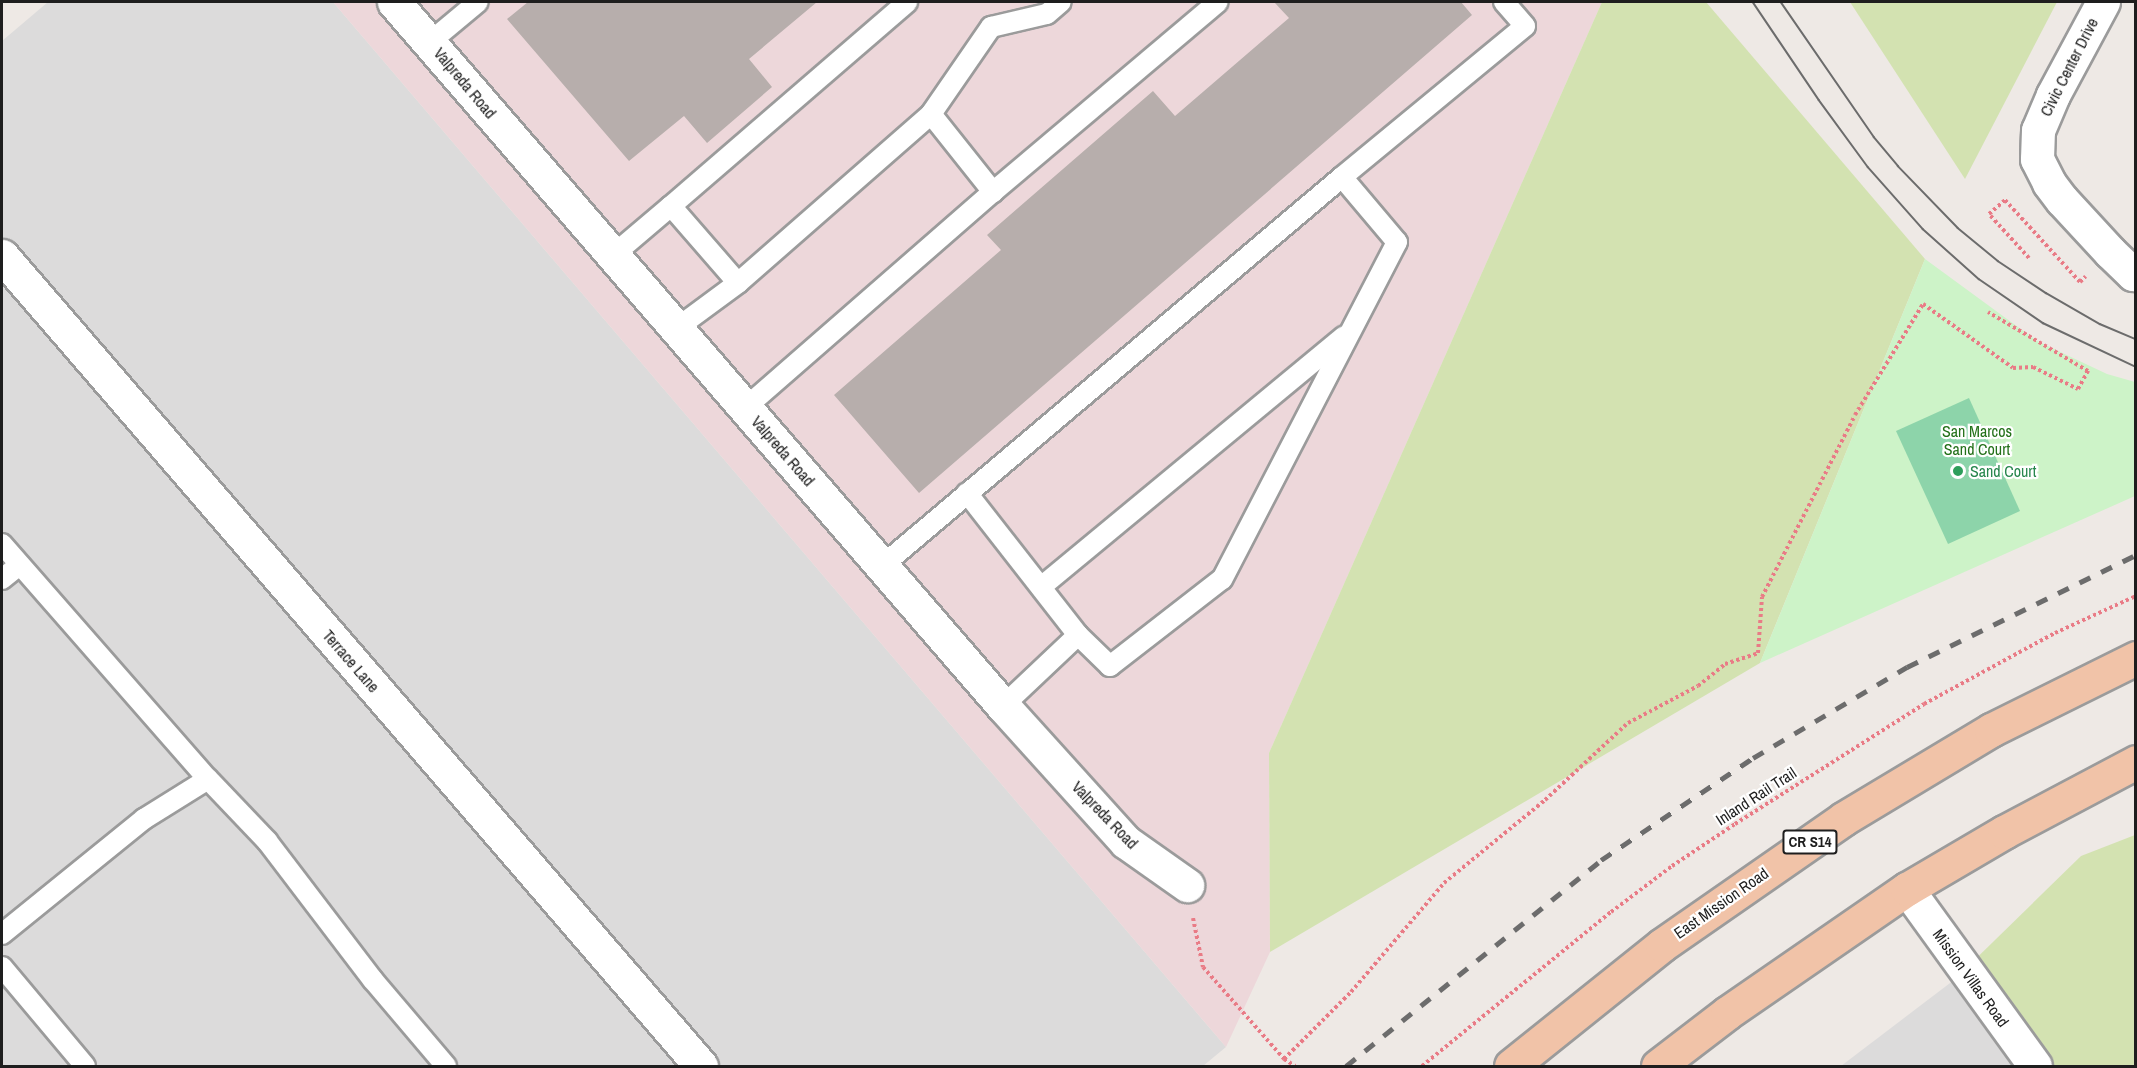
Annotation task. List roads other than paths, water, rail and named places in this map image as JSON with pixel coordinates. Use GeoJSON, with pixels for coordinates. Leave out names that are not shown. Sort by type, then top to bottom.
{"type":"FeatureCollection","features":[{"type":"Feature","properties":{"kind":"main road","name":"East Mission Road"},"geometry":{"type":"LineString","coordinates":[[1511,1066],[1662,945],[1843,819],[1991,730],[2136,658]]}},
{"type":"Feature","properties":{"kind":"main road"},"geometry":{"type":"LineString","coordinates":[[1658,1066],[1727,1013],[1907,889],[2004,831],[2136,762]]}},
{"type":"Feature","properties":{"kind":"street","name":"Valpreda Road"},"geometry":{"type":"LineString","coordinates":[[394,2],[1003,706],[1126,842],[1187,885]]}},
{"type":"Feature","properties":{"kind":"street","name":"Civic Center Drive"},"geometry":{"type":"LineString","coordinates":[[2103,2],[2053,95],[2038,130],[2037,159],[2049,183],[2062,200],[2110,252],[2133,274],[2136,272]]}},
{"type":"Feature","properties":{"kind":"street","name":"Terrace Lane"},"geometry":{"type":"LineString","coordinates":[[2,256],[701,1066]]}},
{"type":"Feature","properties":{"kind":"street","name":"Mission Villas Road"},"geometry":{"type":"LineString","coordinates":[[1907,889],[2035,1066]]}},
{"type":"Feature","properties":{"kind":"lane"},"geometry":{"type":"LineString","coordinates":[[430,42],[478,2]]}},
{"type":"Feature","properties":{"kind":"lane"},"geometry":{"type":"LineString","coordinates":[[612,256],[907,2]]}},
{"type":"Feature","properties":{"kind":"lane"},"geometry":{"type":"LineString","coordinates":[[677,328],[738,283],[932,114],[991,27],[1047,14],[1061,2]]}},
{"type":"Feature","properties":{"kind":"lane"},"geometry":{"type":"LineString","coordinates":[[745,408],[993,192],[1218,2]]}},
{"type":"Feature","properties":{"kind":"lane"},"geometry":{"type":"LineString","coordinates":[[883,565],[1342,177],[1525,26],[1504,2]]}},
{"type":"Feature","properties":{"kind":"lane"},"geometry":{"type":"LineString","coordinates":[[932,114],[993,192]]}},
{"type":"Feature","properties":{"kind":"lane"},"geometry":{"type":"LineString","coordinates":[[967,493],[1078,635],[1110,666],[1222,579],[1397,242],[1342,177]]}},
{"type":"Feature","properties":{"kind":"lane"},"geometry":{"type":"LineString","coordinates":[[671,206],[738,283]]}},
{"type":"Feature","properties":{"kind":"lane"},"geometry":{"type":"LineString","coordinates":[[1041,587],[1351,331]]}},
{"type":"Feature","properties":{"kind":"lane"},"geometry":{"type":"LineString","coordinates":[[2,544],[18,565],[208,779],[267,841],[373,980],[446,1066]]}},
{"type":"Feature","properties":{"kind":"lane"},"geometry":{"type":"LineString","coordinates":[[2,579],[18,565]]}},
{"type":"Feature","properties":{"kind":"lane"},"geometry":{"type":"LineString","coordinates":[[1003,706],[1078,635]]}},
{"type":"Feature","properties":{"kind":"lane"},"geometry":{"type":"LineString","coordinates":[[2,934],[144,819],[208,779]]}},
{"type":"Feature","properties":{"kind":"lane"},"geometry":{"type":"LineString","coordinates":[[2,967],[85,1066]]}},
{"type":"Feature","properties":{"kind":"tram line"},"geometry":{"type":"LineString","coordinates":[[1753,2],[1819,100],[1868,167],[1923,229],[1979,279],[2043,323],[2136,367]]}},
{"type":"Feature","properties":{"kind":"tram line"},"geometry":{"type":"LineString","coordinates":[[1781,2],[1874,137],[1898,166],[1958,228],[1998,261],[2046,293],[2100,324],[2136,339]]}},
{"type":"Feature","properties":{"kind":"railway"},"geometry":{"type":"LineString","coordinates":[[1346,1066],[1601,860],[1753,758],[1907,667],[2136,555]]}},
{"type":"Feature","properties":{"kind":"place","name":"Sand Court"},"geometry":{"type":"Point","coordinates":[1958,471]}},
{"type":"Feature","properties":{"kind":"park label","name":"San Marcos Sand Court"},"geometry":{"type":"Point","coordinates":[1977,440]}}]}
